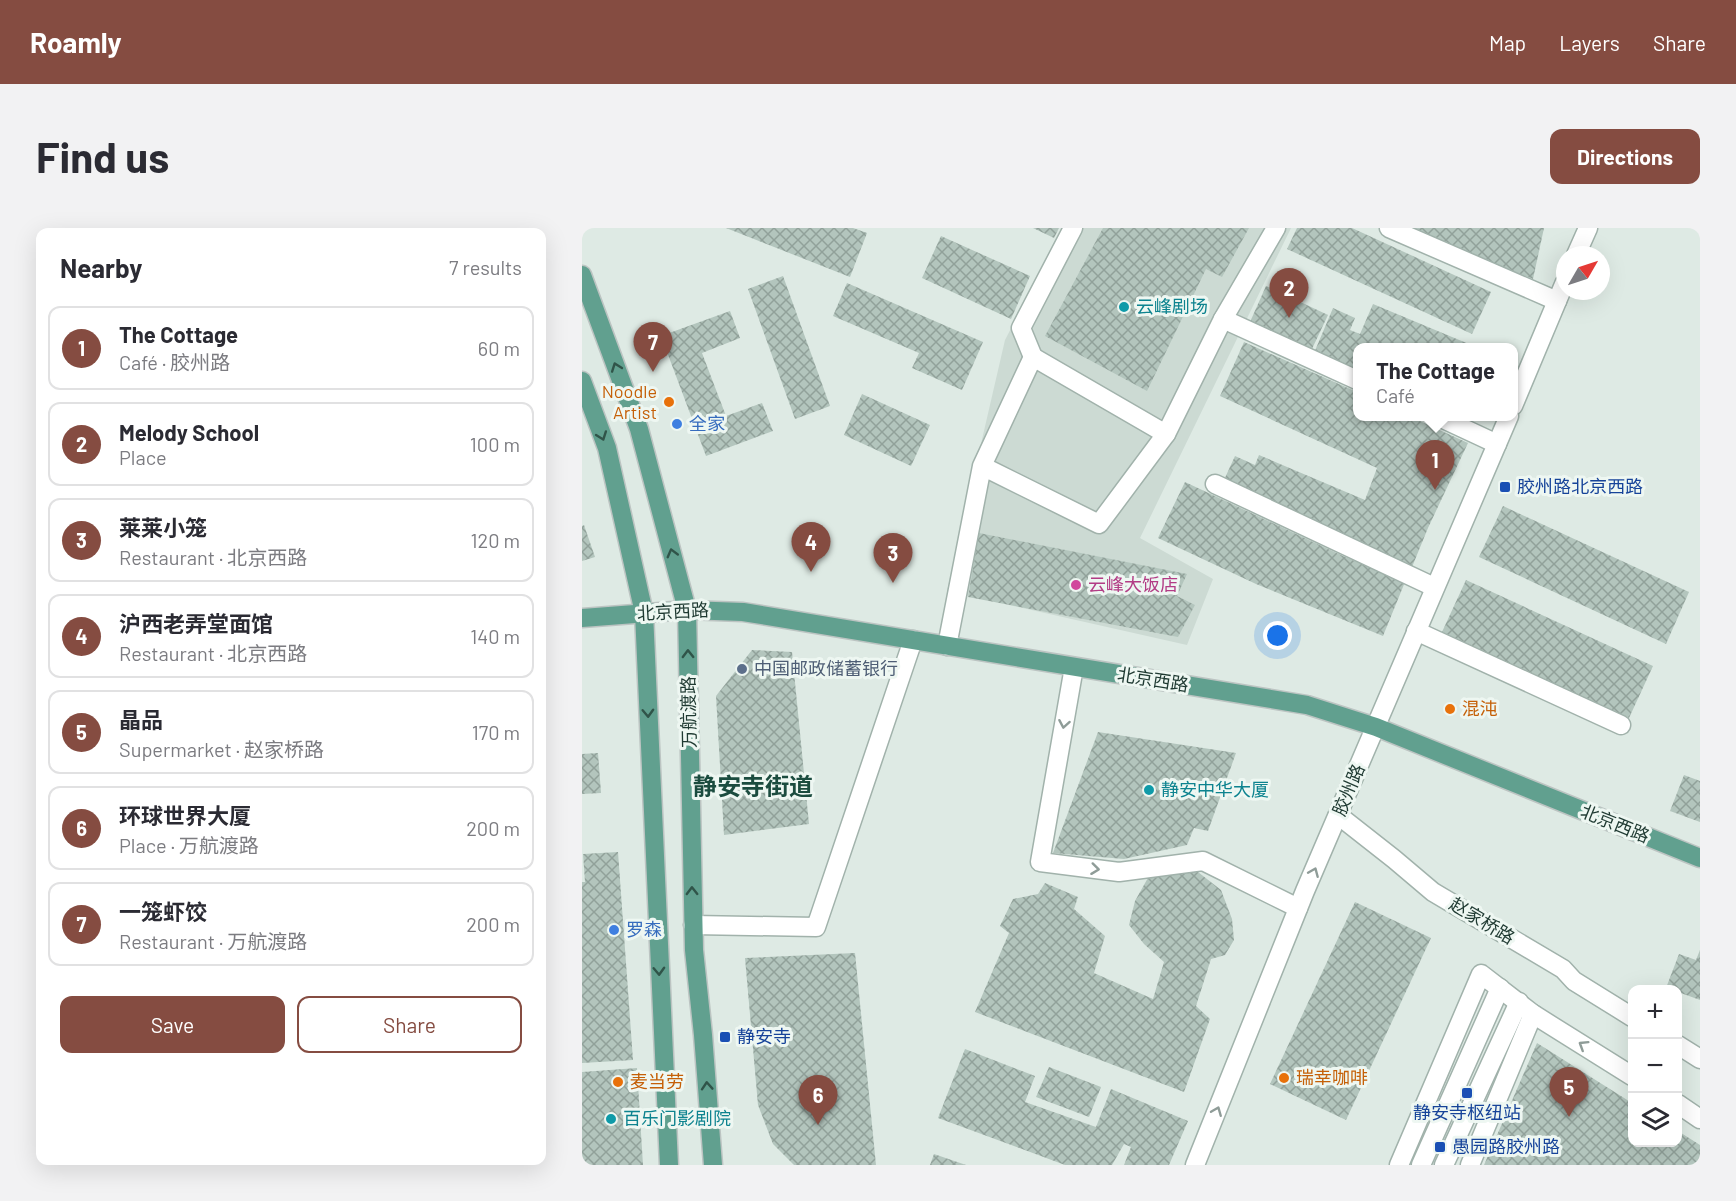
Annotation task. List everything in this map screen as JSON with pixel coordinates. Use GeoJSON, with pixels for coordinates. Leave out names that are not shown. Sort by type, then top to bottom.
{"type":"FeatureCollection","features":[{"type":"Feature","properties":{"kind":"main road","name":"万航渡路"},"geometry":{"type":"LineString","coordinates":[[582,275],[639,429],[687,610],[694,950],[713,1165]]}},
{"type":"Feature","properties":{"kind":"main road"},"geometry":{"type":"LineString","coordinates":[[582,381],[607,448],[644,613],[669,1165]]}},
{"type":"Feature","properties":{"kind":"main road","name":"北京西路"},"geometry":{"type":"LineString","coordinates":[[582,618],[687,610],[742,612],[1307,705],[1376,727],[1700,858]]}},
{"type":"Feature","properties":{"kind":"street"},"geometry":{"type":"LineString","coordinates":[[1073,228],[1022,328],[1033,357],[1166,434]]}},
{"type":"Feature","properties":{"kind":"street"},"geometry":{"type":"LineString","coordinates":[[982,466],[1099,524],[1166,434],[1223,319],[1276,228]]}},
{"type":"Feature","properties":{"kind":"street"},"geometry":{"type":"LineString","coordinates":[[1389,228],[1557,301],[1518,394]]}},
{"type":"Feature","properties":{"kind":"street"},"geometry":{"type":"LineString","coordinates":[[1580,246],[1588,228]]}},
{"type":"Feature","properties":{"kind":"street"},"geometry":{"type":"LineString","coordinates":[[1223,319],[1353,378]]}},
{"type":"Feature","properties":{"kind":"street"},"geometry":{"type":"LineString","coordinates":[[946,646],[982,466],[1033,357]]}},
{"type":"Feature","properties":{"kind":"street"},"geometry":{"type":"LineString","coordinates":[[1446,421],[1497,444]]}},
{"type":"Feature","properties":{"kind":"street","name":"胶州路"},"geometry":{"type":"LineString","coordinates":[[1195,1165],[1298,908],[1507,421]]}},
{"type":"Feature","properties":{"kind":"street"},"geometry":{"type":"LineString","coordinates":[[1215,484],[1434,587]]}},
{"type":"Feature","properties":{"kind":"street"},"geometry":{"type":"LineString","coordinates":[[1416,631],[1621,725]]}},
{"type":"Feature","properties":{"kind":"street"},"geometry":{"type":"LineString","coordinates":[[693,925],[816,927],[913,640]]}},
{"type":"Feature","properties":{"kind":"street"},"geometry":{"type":"LineString","coordinates":[[1074,667],[1040,862],[1119,872],[1203,861],[1298,908]]}},
{"type":"Feature","properties":{"kind":"street","name":"赵家桥路"},"geometry":{"type":"LineString","coordinates":[[1338,815],[1433,892],[1563,969],[1574,981],[1628,1015]]}},
{"type":"Feature","properties":{"kind":"street"},"geometry":{"type":"LineString","coordinates":[[1405,1163],[1481,974],[1533,1014],[1628,1073]]}},
{"type":"Feature","properties":{"kind":"street"},"geometry":{"type":"LineString","coordinates":[[1421,1165],[1500,988]]}},
{"type":"Feature","properties":{"kind":"street"},"geometry":{"type":"LineString","coordinates":[[1444,1165],[1519,1002]]}},
{"type":"Feature","properties":{"kind":"street"},"geometry":{"type":"LineString","coordinates":[[1470,1165],[1533,1014]]}},
{"type":"Feature","properties":{"kind":"street"},"geometry":{"type":"LineString","coordinates":[[1682,1048],[1700,1059]]}},
{"type":"Feature","properties":{"kind":"street"},"geometry":{"type":"LineString","coordinates":[[1682,1107],[1700,1119]]}},
{"type":"Feature","properties":{"kind":"shaded area"},"geometry":{"type":"Polygon","coordinates":[[[1063,228],[1291,228],[1140,538],[1213,579],[1187,645],[947,591],[1005,340],[1063,228]]]}},
{"type":"Feature","properties":{"kind":"building"},"geometry":{"type":"Polygon","coordinates":[[[726,228],[853,228],[867,233],[850,277],[726,228]]]}},
{"type":"Feature","properties":{"kind":"building"},"geometry":{"type":"Polygon","coordinates":[[[1033,228],[1059,228],[1054,238],[1033,228]]]}},
{"type":"Feature","properties":{"kind":"building","name":"云峰剧场"},"geometry":{"type":"Polygon","coordinates":[[[1103,228],[1249,228],[1222,277],[1206,269],[1147,391],[1045,336],[1103,228]]]}},
{"type":"Feature","properties":{"kind":"building"},"geometry":{"type":"Polygon","coordinates":[[[1297,228],[1352,228],[1491,292],[1472,334],[1287,249],[1297,228]]]}},
{"type":"Feature","properties":{"kind":"building"},"geometry":{"type":"Polygon","coordinates":[[[1405,228],[1544,228],[1533,279],[1405,228]]]}},
{"type":"Feature","properties":{"kind":"building"},"geometry":{"type":"Polygon","coordinates":[[[941,236],[1030,276],[1011,319],[922,278],[941,236]]]}},
{"type":"Feature","properties":{"kind":"building"},"geometry":{"type":"Polygon","coordinates":[[[783,276],[830,406],[795,419],[748,289],[783,276]]]}},
{"type":"Feature","properties":{"kind":"building"},"geometry":{"type":"Polygon","coordinates":[[[847,283],[983,342],[962,390],[912,368],[919,353],[833,316],[847,283]]]}},
{"type":"Feature","properties":{"kind":"building"},"geometry":{"type":"Polygon","coordinates":[[[1266,286],[1328,315],[1311,351],[1250,322],[1266,286]]]}},
{"type":"Feature","properties":{"kind":"building"},"geometry":{"type":"Polygon","coordinates":[[[1373,304],[1466,343],[1353,343],[1353,369],[1314,353],[1333,308],[1355,318],[1350,330],[1360,334],[1373,304]]]}},
{"type":"Feature","properties":{"kind":"building"},"geometry":{"type":"Polygon","coordinates":[[[730,311],[740,338],[702,353],[726,416],[762,403],[773,431],[706,456],[661,336],[730,311]]]}},
{"type":"Feature","properties":{"kind":"building"},"geometry":{"type":"Polygon","coordinates":[[[1244,342],[1353,390],[1353,421],[1420,421],[1468,443],[1412,567],[1224,480],[1235,456],[1255,465],[1259,455],[1365,500],[1377,468],[1220,396],[1244,342]]]}},
{"type":"Feature","properties":{"kind":"building"},"geometry":{"type":"Polygon","coordinates":[[[862,394],[930,425],[911,466],[844,435],[862,394]]]}},
{"type":"Feature","properties":{"kind":"building"},"geometry":{"type":"Polygon","coordinates":[[[1185,482],[1343,556],[1405,582],[1383,636],[1256,584],[1158,538],[1185,482]]]}},
{"type":"Feature","properties":{"kind":"building"},"geometry":{"type":"Polygon","coordinates":[[[1503,506],[1689,592],[1666,644],[1479,557],[1503,506]]]}},
{"type":"Feature","properties":{"kind":"building"},"geometry":{"type":"Polygon","coordinates":[[[584,525],[595,557],[582,561],[582,526],[584,525]]]}},
{"type":"Feature","properties":{"kind":"building","name":"云峰大饭店"},"geometry":{"type":"Polygon","coordinates":[[[979,533],[1187,574],[1177,596],[1195,605],[1178,637],[968,597],[979,533]]]}},
{"type":"Feature","properties":{"kind":"building"},"geometry":{"type":"Polygon","coordinates":[[[1466,580],[1653,666],[1629,718],[1442,632],[1466,580]]]}},
{"type":"Feature","properties":{"kind":"building"},"geometry":{"type":"Polygon","coordinates":[[[752,650],[792,652],[809,824],[724,835],[716,696],[752,650]]]}},
{"type":"Feature","properties":{"kind":"building","name":"静安中华大厦"},"geometry":{"type":"Polygon","coordinates":[[[1098,732],[1236,753],[1208,831],[1194,828],[1187,845],[1124,859],[1053,853],[1098,732]]]}},
{"type":"Feature","properties":{"kind":"building"},"geometry":{"type":"Polygon","coordinates":[[[598,753],[601,793],[582,794],[582,754],[598,753]]]}},
{"type":"Feature","properties":{"kind":"building"},"geometry":{"type":"Polygon","coordinates":[[[1684,775],[1700,781],[1700,822],[1670,811],[1684,775]]]}},
{"type":"Feature","properties":{"kind":"building"},"geometry":{"type":"Polygon","coordinates":[[[618,852],[633,1060],[582,1063],[582,882],[585,882],[583,854],[618,852]]]}},
{"type":"Feature","properties":{"kind":"building"},"geometry":{"type":"Polygon","coordinates":[[[1172,866],[1198,872],[1221,890],[1232,919],[1234,940],[1225,955],[1211,959],[1196,1006],[1210,1019],[1184,1092],[975,1012],[1009,933],[1000,926],[1013,899],[1038,894],[1045,883],[1078,897],[1074,909],[1105,936],[1094,973],[1153,999],[1164,962],[1144,944],[1129,925],[1135,901],[1149,876],[1172,866]]]}},
{"type":"Feature","properties":{"kind":"building"},"geometry":{"type":"Polygon","coordinates":[[[1355,902],[1431,938],[1346,1120],[1270,1084],[1355,902]]]}},
{"type":"Feature","properties":{"kind":"building"},"geometry":{"type":"Polygon","coordinates":[[[1700,950],[1700,1000],[1682,993],[1682,985],[1667,985],[1679,954],[1696,960],[1700,950]]]}},
{"type":"Feature","properties":{"kind":"building"},"geometry":{"type":"Polygon","coordinates":[[[855,953],[876,1165],[794,1165],[773,1144],[758,1105],[745,958],[855,953]]]}},
{"type":"Feature","properties":{"kind":"building"},"geometry":{"type":"Polygon","coordinates":[[[1537,1043],[1628,1100],[1628,1147],[1682,1147],[1682,1134],[1700,1145],[1700,1165],[1484,1165],[1537,1043]]]}},
{"type":"Feature","properties":{"kind":"building"},"geometry":{"type":"Polygon","coordinates":[[[965,1049],[1035,1076],[1025,1102],[1096,1127],[1111,1089],[1188,1121],[1169,1165],[1124,1165],[1131,1147],[1124,1144],[1112,1165],[1065,1165],[938,1118],[965,1049]]]}},
{"type":"Feature","properties":{"kind":"building"},"geometry":{"type":"Polygon","coordinates":[[[1049,1067],[1101,1087],[1089,1117],[1036,1097],[1049,1067]]]}},
{"type":"Feature","properties":{"kind":"building","name":"百乐门影剧院"},"geometry":{"type":"Polygon","coordinates":[[[637,1068],[643,1165],[582,1165],[582,1072],[637,1068]]]}},
{"type":"Feature","properties":{"kind":"building"},"geometry":{"type":"Polygon","coordinates":[[[934,1154],[966,1165],[930,1165],[934,1154]]]}},
{"type":"Feature","properties":{"kind":"place","name":"云峰剧场"},"geometry":{"type":"Point","coordinates":[1124,307]}},
{"type":"Feature","properties":{"kind":"place","name":"Melody School"},"geometry":{"type":"Point","coordinates":[1289,318]}},
{"type":"Feature","properties":{"kind":"place","name":"一笼虾饺"},"geometry":{"type":"Point","coordinates":[653,372]}},
{"type":"Feature","properties":{"kind":"place","name":"Noodle Artist"},"geometry":{"type":"Point","coordinates":[669,402]}},
{"type":"Feature","properties":{"kind":"place","name":"全家"},"geometry":{"type":"Point","coordinates":[677,424]}},
{"type":"Feature","properties":{"kind":"place","name":"胶州路北京西路"},"geometry":{"type":"Point","coordinates":[1505,487]}},
{"type":"Feature","properties":{"kind":"place","name":"The Cottage"},"geometry":{"type":"Point","coordinates":[1435,490]}},
{"type":"Feature","properties":{"kind":"place","name":"沪西老弄堂面馆"},"geometry":{"type":"Point","coordinates":[811,572]}},
{"type":"Feature","properties":{"kind":"place","name":"莱莱小笼"},"geometry":{"type":"Point","coordinates":[893,583]}},
{"type":"Feature","properties":{"kind":"place","name":"云峰大饭店"},"geometry":{"type":"Point","coordinates":[1076,585]}},
{"type":"Feature","properties":{"kind":"place","name":"中国邮政储蓄银行"},"geometry":{"type":"Point","coordinates":[742,669]}},
{"type":"Feature","properties":{"kind":"place","name":"混沌"},"geometry":{"type":"Point","coordinates":[1450,709]}},
{"type":"Feature","properties":{"kind":"place","name":"静安中华大厦"},"geometry":{"type":"Point","coordinates":[1149,790]}},
{"type":"Feature","properties":{"kind":"place","name":"罗森"},"geometry":{"type":"Point","coordinates":[614,930]}},
{"type":"Feature","properties":{"kind":"place","name":"静安寺"},"geometry":{"type":"Point","coordinates":[725,1037]}},
{"type":"Feature","properties":{"kind":"place","name":"瑞幸咖啡"},"geometry":{"type":"Point","coordinates":[1284,1078]}},
{"type":"Feature","properties":{"kind":"place","name":"麦当劳"},"geometry":{"type":"Point","coordinates":[618,1082]}},
{"type":"Feature","properties":{"kind":"place","name":"静安寺枢纽站"},"geometry":{"type":"Point","coordinates":[1467,1093]}},
{"type":"Feature","properties":{"kind":"place","name":"晶品"},"geometry":{"type":"Point","coordinates":[1569,1117]}},
{"type":"Feature","properties":{"kind":"place","name":"百乐门影剧院"},"geometry":{"type":"Point","coordinates":[611,1119]}},
{"type":"Feature","properties":{"kind":"place","name":"环球世界大厦"},"geometry":{"type":"Point","coordinates":[818,1125]}},
{"type":"Feature","properties":{"kind":"place","name":"愚园路胶州路"},"geometry":{"type":"Point","coordinates":[1440,1147]}},
{"type":"Feature","properties":{"kind":"district","name":"静安寺街道"},"geometry":{"type":"Point","coordinates":[753,787]}}]}
